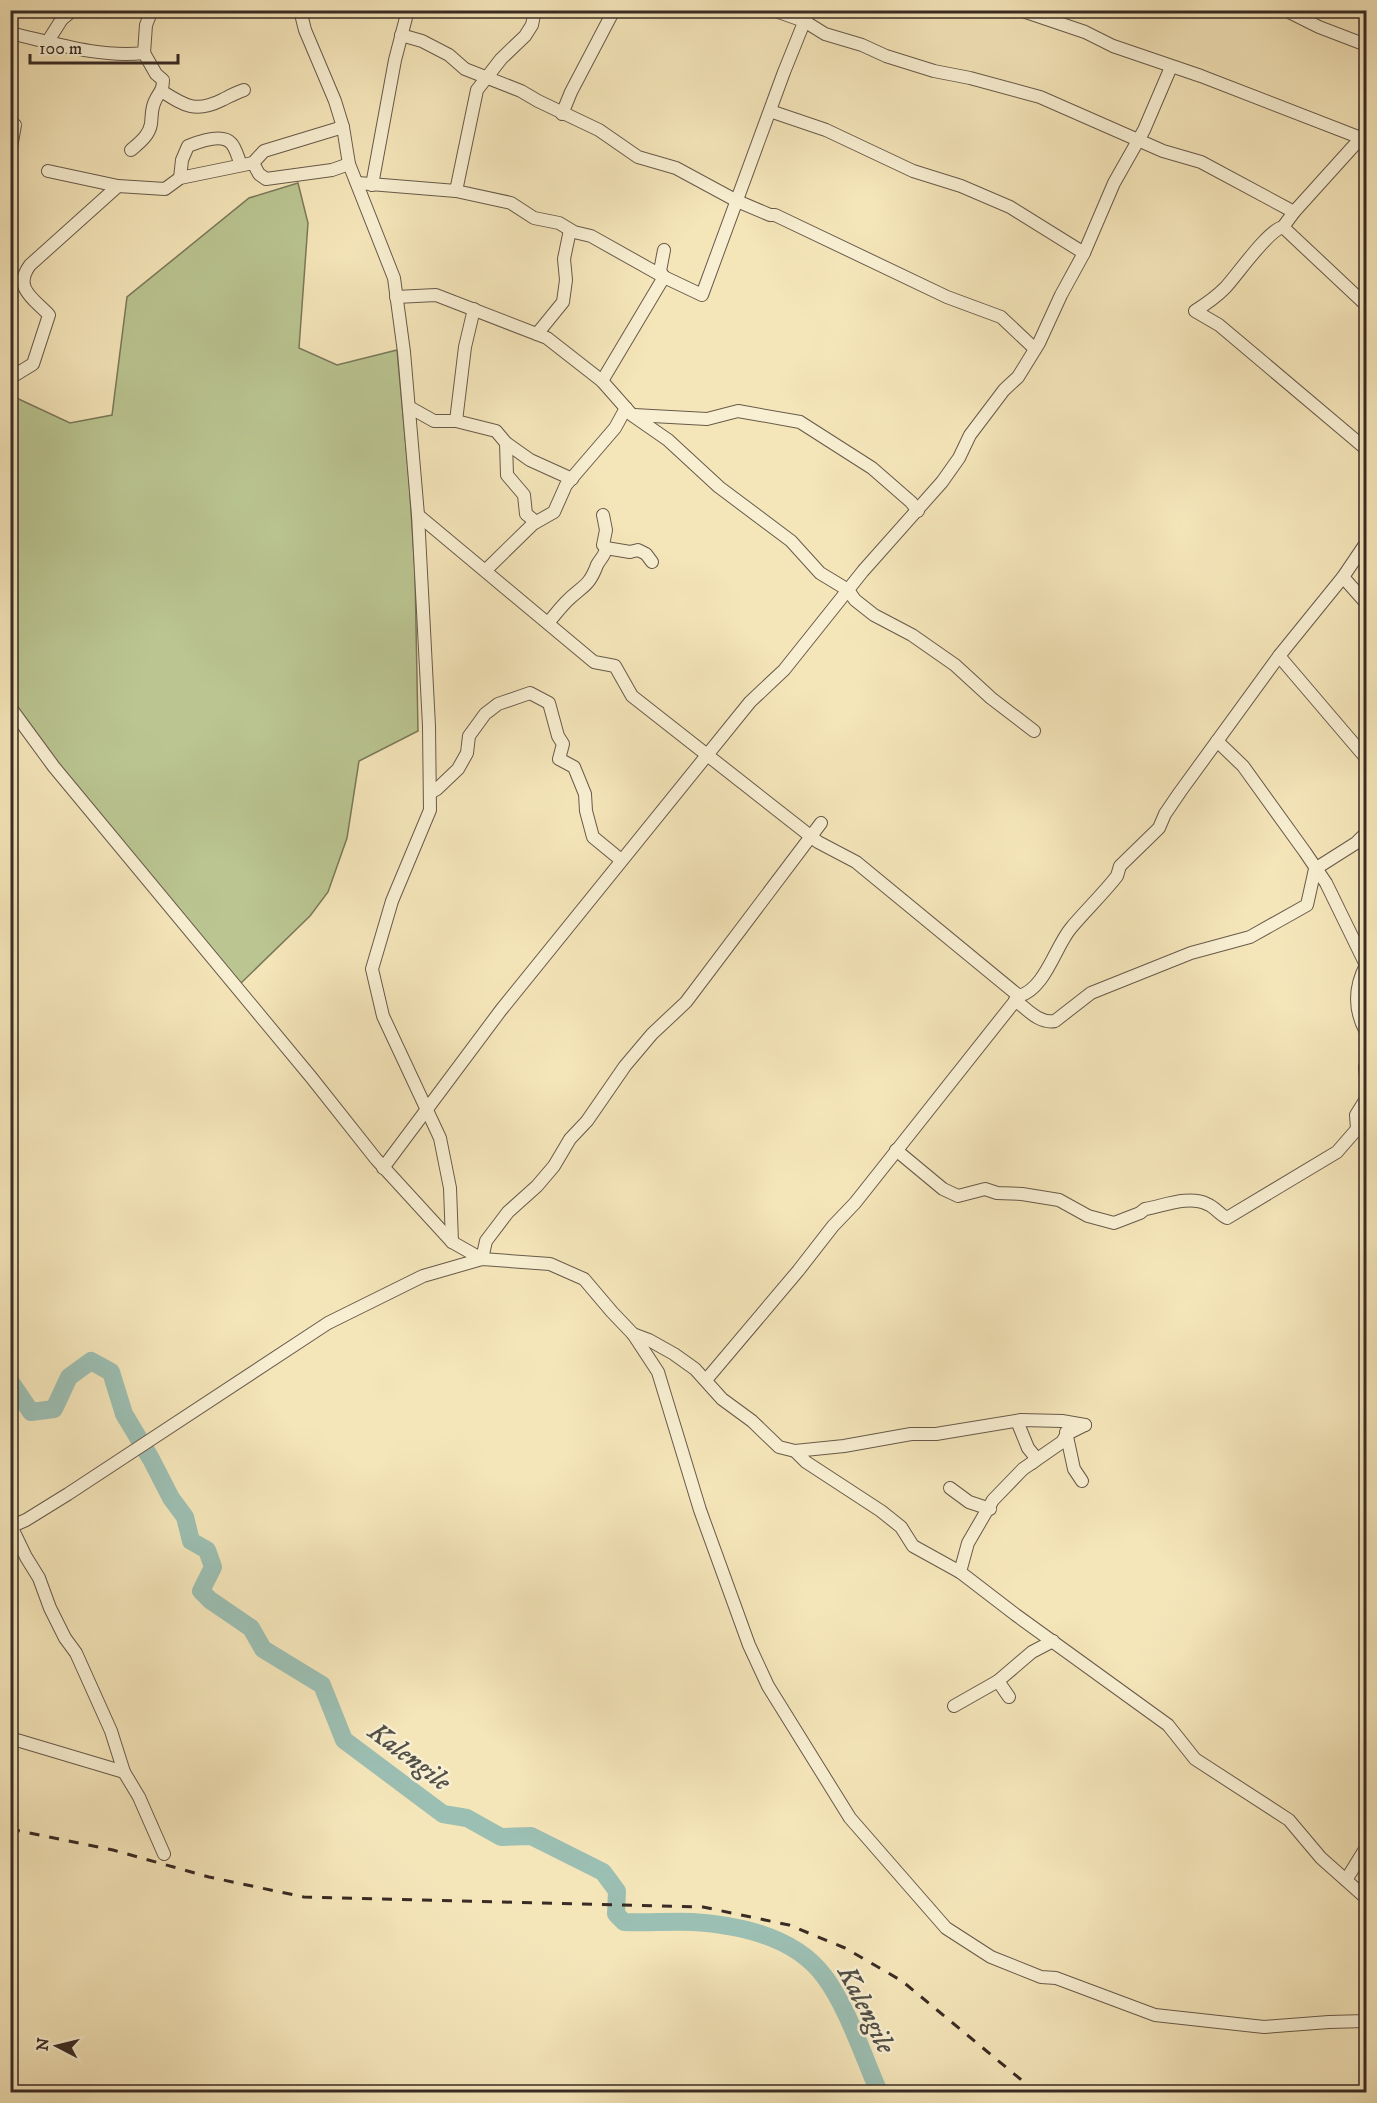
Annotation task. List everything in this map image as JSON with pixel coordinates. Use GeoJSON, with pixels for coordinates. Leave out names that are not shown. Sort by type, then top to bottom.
{"type":"FeatureCollection","features":[{"type":"Feature","properties":{"kind":"street"},"geometry":{"type":"LineString","coordinates":[[48,41],[62,18],[73,10]]}},
{"type":"Feature","properties":{"kind":"street"},"geometry":{"type":"LineString","coordinates":[[131,150],[146,137],[151,126],[155,100],[163,92],[163,80],[156,74],[144,53],[146,25],[152,10]]}},
{"type":"Feature","properties":{"kind":"street"},"geometry":{"type":"LineString","coordinates":[[300,10],[305,30],[335,101],[343,127],[349,164],[394,278],[404,352],[418,515],[429,726],[430,810],[392,901],[372,969],[383,1016],[428,1108],[440,1138],[450,1188],[452,1242]]}},
{"type":"Feature","properties":{"kind":"street"},"geometry":{"type":"LineString","coordinates":[[372,185],[394,60],[408,10]]}},
{"type":"Feature","properties":{"kind":"street"},"geometry":{"type":"LineString","coordinates":[[456,191],[477,90],[501,59],[525,36],[532,25],[534,15],[532,10]]}},
{"type":"Feature","properties":{"kind":"street"},"geometry":{"type":"LineString","coordinates":[[562,114],[614,10]]}},
{"type":"Feature","properties":{"kind":"street"},"geometry":{"type":"LineString","coordinates":[[773,10],[807,16],[825,34],[862,45],[886,56],[933,71],[970,78],[1040,97],[1175,155],[1201,162],[1294,212]]}},
{"type":"Feature","properties":{"kind":"street"},"geometry":{"type":"LineString","coordinates":[[1020,10],[1085,32],[1113,46],[1318,120],[1360,139],[1283,227],[1278,228],[1261,243],[1256,252],[1223,289],[1210,301],[1195,310],[1219,325],[1366,449]]}},
{"type":"Feature","properties":{"kind":"street"},"geometry":{"type":"LineString","coordinates":[[1285,10],[1332,33],[1366,45]]}},
{"type":"Feature","properties":{"kind":"street"},"geometry":{"type":"LineString","coordinates":[[358,183],[456,191],[511,203],[534,218],[559,223],[570,230],[591,236],[702,296],[807,16]]}},
{"type":"Feature","properties":{"kind":"street"},"geometry":{"type":"LineString","coordinates":[[10,33],[68,47],[120,55],[144,53]]}},
{"type":"Feature","properties":{"kind":"street"},"geometry":{"type":"LineString","coordinates":[[401,35],[422,41],[449,55],[465,69],[521,91],[562,114],[599,130],[638,157],[676,168],[737,201],[775,215],[947,297],[1000,317],[1035,349]]}},
{"type":"Feature","properties":{"kind":"street"},"geometry":{"type":"LineString","coordinates":[[383,1168],[501,1010],[621,860],[750,702],[784,670],[848,590],[942,482],[959,458],[970,435],[1004,390],[1018,377],[1035,349],[1060,295],[1084,253],[1114,183],[1138,140],[1171,67]]}},
{"type":"Feature","properties":{"kind":"street"},"geometry":{"type":"LineString","coordinates":[[163,92],[181,103],[199,108],[244,90]]}},
{"type":"Feature","properties":{"kind":"street"},"geometry":{"type":"LineString","coordinates":[[770,111],[826,130],[913,171],[961,186],[1010,207],[1084,253]]}},
{"type":"Feature","properties":{"kind":"street"},"geometry":{"type":"LineString","coordinates":[[10,153],[15,125]]}},
{"type":"Feature","properties":{"kind":"street"},"geometry":{"type":"LineString","coordinates":[[48,171],[118,186],[165,189],[180,178],[247,164],[264,150],[343,127]]}},
{"type":"Feature","properties":{"kind":"street"},"geometry":{"type":"LineString","coordinates":[[180,178],[182,160],[188,146],[218,139],[226,139],[232,143],[247,164],[266,179],[332,170],[349,164]]}},
{"type":"Feature","properties":{"kind":"street"},"geometry":{"type":"LineString","coordinates":[[10,378],[33,364],[49,315],[24,288],[22,281],[24,273],[118,186]]}},
{"type":"Feature","properties":{"kind":"street"},"geometry":{"type":"LineString","coordinates":[[1283,227],[1366,305]]}},
{"type":"Feature","properties":{"kind":"street"},"geometry":{"type":"LineString","coordinates":[[537,334],[563,302],[566,280],[564,259],[570,230]]}},
{"type":"Feature","properties":{"kind":"street"},"geometry":{"type":"LineString","coordinates":[[664,250],[660,271],[664,277]]}},
{"type":"Feature","properties":{"kind":"street"},"geometry":{"type":"LineString","coordinates":[[602,381],[664,277]]}},
{"type":"Feature","properties":{"kind":"street"},"geometry":{"type":"LineString","coordinates":[[396,297],[436,295],[547,338],[602,381],[629,411],[668,440],[719,486],[791,541],[820,573],[848,590],[855,600],[874,615],[912,635],[955,665],[991,698],[1034,731]]}},
{"type":"Feature","properties":{"kind":"street"},"geometry":{"type":"LineString","coordinates":[[456,421],[465,347],[474,309]]}},
{"type":"Feature","properties":{"kind":"street"},"geometry":{"type":"LineString","coordinates":[[409,407],[434,420],[456,421],[496,431],[506,443],[530,460],[572,479]]}},
{"type":"Feature","properties":{"kind":"street"},"geometry":{"type":"LineString","coordinates":[[629,411],[707,419],[738,411],[800,422],[872,468],[918,511]]}},
{"type":"Feature","properties":{"kind":"street"},"geometry":{"type":"LineString","coordinates":[[486,570],[536,522],[554,513],[562,494],[572,479],[629,411]]}},
{"type":"Feature","properties":{"kind":"street"},"geometry":{"type":"LineString","coordinates":[[506,443],[507,476],[524,495],[526,514],[536,522]]}},
{"type":"Feature","properties":{"kind":"street"},"geometry":{"type":"LineString","coordinates":[[418,515],[594,662],[615,666],[632,696],[811,837],[856,862],[1038,1018],[1048,1022],[1055,1021],[1091,993],[1191,952],[1250,937],[1307,905],[1315,869],[1356,843],[1366,833]]}},
{"type":"Feature","properties":{"kind":"street"},"geometry":{"type":"LineString","coordinates":[[548,623],[568,600],[587,586],[597,565],[606,553],[603,545],[606,530],[603,515]]}},
{"type":"Feature","properties":{"kind":"street"},"geometry":{"type":"LineString","coordinates":[[706,1380],[896,1150],[1017,998],[1036,985],[1070,930],[1118,876],[1120,867],[1159,828],[1165,814],[1217,741],[1279,656],[1343,577],[1366,543]]}},
{"type":"Feature","properties":{"kind":"street"},"geometry":{"type":"LineString","coordinates":[[606,548],[630,552],[638,550],[646,554],[652,562]]}},
{"type":"Feature","properties":{"kind":"street"},"geometry":{"type":"LineString","coordinates":[[1343,577],[1366,603]]}},
{"type":"Feature","properties":{"kind":"street"},"geometry":{"type":"LineString","coordinates":[[1279,656],[1366,758]]}},
{"type":"Feature","properties":{"kind":"street"},"geometry":{"type":"LineString","coordinates":[[430,793],[458,768],[467,753],[469,736],[485,714],[498,704],[530,693],[549,703],[558,736],[563,744],[559,759],[574,766],[585,794],[586,811],[593,837],[621,860]]}},
{"type":"Feature","properties":{"kind":"street"},"geometry":{"type":"LineString","coordinates":[[10,707],[54,767],[383,1168],[452,1242],[482,1259]]}},
{"type":"Feature","properties":{"kind":"street"},"geometry":{"type":"LineString","coordinates":[[1217,741],[1243,766],[1326,883],[1366,965],[1360,976],[1356,997],[1359,1018],[1366,1032]]}},
{"type":"Feature","properties":{"kind":"street"},"geometry":{"type":"LineString","coordinates":[[482,1259],[486,1241],[508,1212],[537,1186],[554,1166],[570,1139],[587,1121],[625,1066],[652,1034],[686,1002],[822,823]]}},
{"type":"Feature","properties":{"kind":"street"},"geometry":{"type":"LineString","coordinates":[[1366,1065],[1366,1076]]}},
{"type":"Feature","properties":{"kind":"street"},"geometry":{"type":"LineString","coordinates":[[896,1150],[943,1189],[958,1196],[985,1189],[997,1193],[1022,1194],[1059,1200],[1088,1216],[1114,1223],[1140,1213],[1144,1209],[1191,1200],[1208,1204],[1219,1215],[1227,1218],[1337,1152],[1357,1129],[1356,1115],[1366,1099]]}},
{"type":"Feature","properties":{"kind":"street"},"geometry":{"type":"LineString","coordinates":[[164,1854],[139,1797],[124,1772],[111,1731],[76,1653],[65,1638],[50,1608],[39,1578],[11,1527],[26,1521],[328,1323],[423,1276],[482,1259],[550,1264],[584,1279],[633,1334],[658,1372],[700,1510],[749,1645],[768,1686],[850,1818],[946,1928],[991,1957],[1041,1977],[1056,1978],[1155,2015],[1264,2027],[1360,2021],[1366,2033]]}},
{"type":"Feature","properties":{"kind":"street"},"geometry":{"type":"LineString","coordinates":[[633,1334],[674,1354],[695,1369],[722,1399],[752,1421],[779,1447],[795,1451],[844,1446],[911,1434],[936,1434],[1017,1421],[1062,1421],[1085,1425],[1067,1434],[1062,1442],[1023,1468],[993,1500],[990,1509],[968,1543],[960,1572]]}},
{"type":"Feature","properties":{"kind":"street"},"geometry":{"type":"LineString","coordinates":[[1017,1421],[1028,1448],[1037,1459],[1023,1468]]}},
{"type":"Feature","properties":{"kind":"street"},"geometry":{"type":"LineString","coordinates":[[1062,1421],[1074,1469],[1082,1481]]}},
{"type":"Feature","properties":{"kind":"street"},"geometry":{"type":"LineString","coordinates":[[795,1451],[815,1468],[881,1511],[901,1527],[913,1546],[960,1572],[1168,1725],[1195,1759],[1289,1820],[1321,1858],[1366,1898]]}},
{"type":"Feature","properties":{"kind":"street"},"geometry":{"type":"LineString","coordinates":[[950,1488],[969,1502],[990,1509]]}},
{"type":"Feature","properties":{"kind":"street"},"geometry":{"type":"LineString","coordinates":[[954,1706],[998,1681],[1032,1652],[1053,1641]]}},
{"type":"Feature","properties":{"kind":"street"},"geometry":{"type":"LineString","coordinates":[[998,1681],[1009,1697]]}},
{"type":"Feature","properties":{"kind":"street"},"geometry":{"type":"LineString","coordinates":[[10,1738],[124,1772]]}},
{"type":"Feature","properties":{"kind":"street"},"geometry":{"type":"LineString","coordinates":[[1346,1880],[1364,1851]]}},
{"type":"Feature","properties":{"kind":"green space"},"geometry":{"type":"Polygon","coordinates":[[[298,183],[308,223],[299,348],[337,365],[397,350],[415,573],[418,731],[359,761],[347,838],[328,892],[310,916],[240,984],[57,763],[11,699],[10,395],[70,423],[112,415],[127,297],[249,198],[298,183]]]}},
{"type":"Feature","properties":{"kind":"waterway","name":"Kalengile"},"geometry":{"type":"LineString","coordinates":[[10,1381],[31,1412],[54,1409],[69,1377],[91,1361],[111,1372],[124,1414],[171,1498],[185,1517],[191,1541],[207,1550],[213,1567],[201,1591],[210,1600],[251,1628],[263,1649],[322,1685],[344,1740],[443,1814],[467,1818],[501,1837],[531,1836],[603,1872],[617,1891],[616,1914],[624,1922],[693,1922],[729,1926],[765,1936],[798,1952],[812,1963],[832,1988],[848,2017],[879,2092]]}},
{"type":"Feature","properties":{"kind":"railway"},"geometry":{"type":"LineString","coordinates":[[10,1829],[113,1850],[209,1877],[304,1897],[703,1907],[789,1925],[845,1948],[902,1981],[1036,2092]]}}]}
